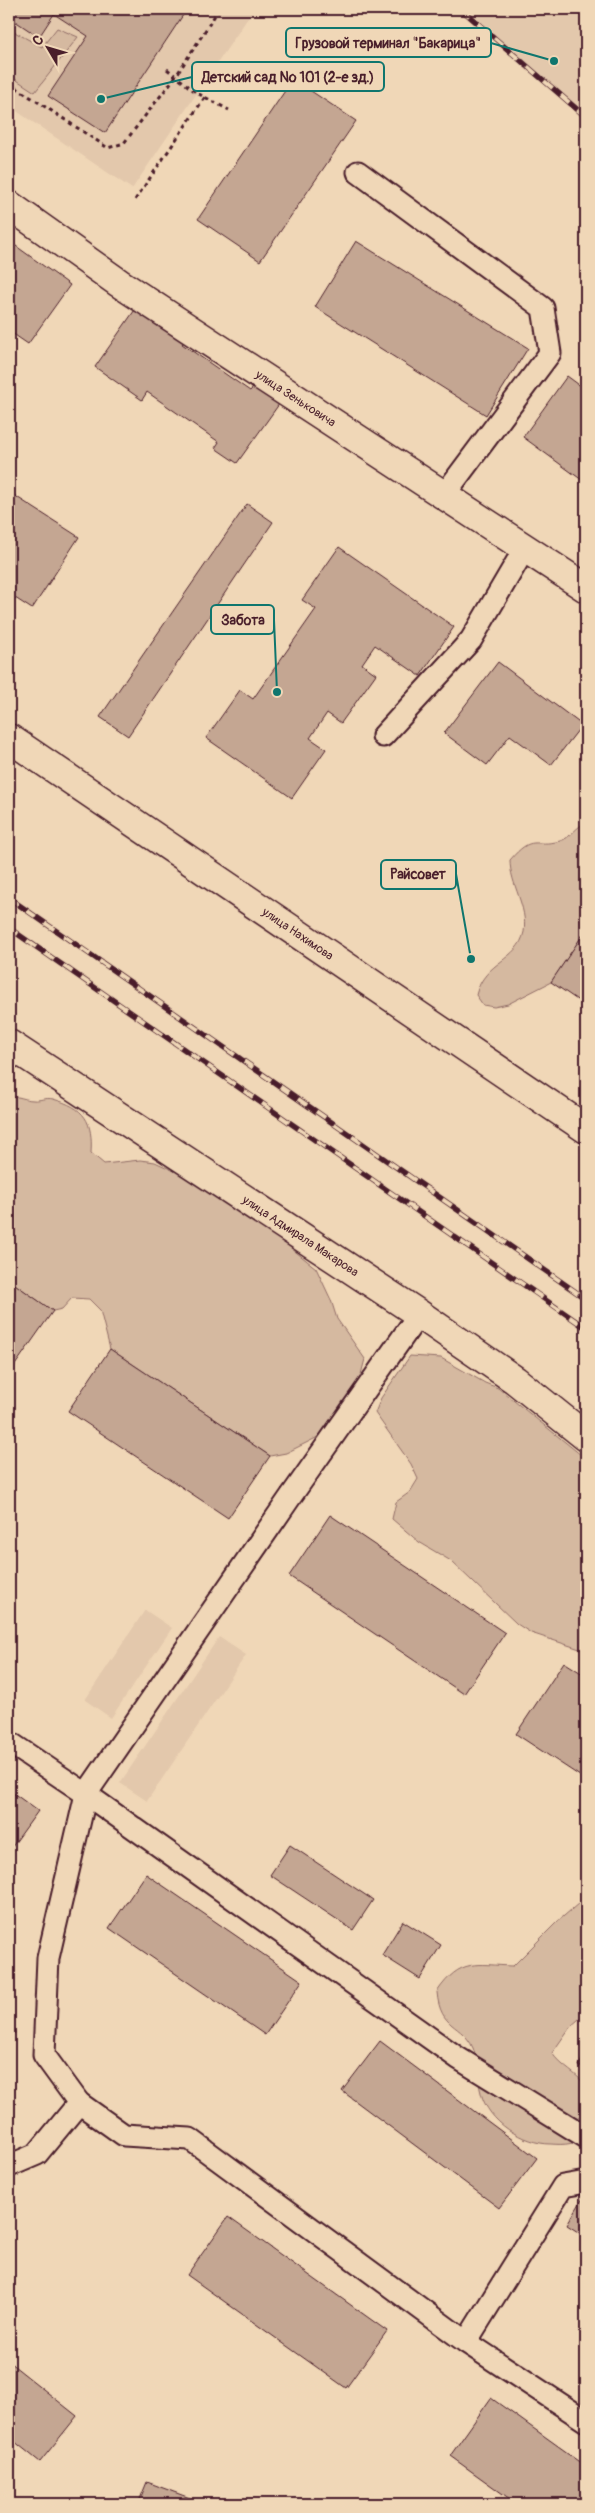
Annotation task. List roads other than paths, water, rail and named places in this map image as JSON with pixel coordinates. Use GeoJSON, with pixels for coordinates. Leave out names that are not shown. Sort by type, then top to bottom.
{"type":"FeatureCollection","features":[{"type":"Feature","properties":{"kind":"street","name":"улица Зеньковича"},"geometry":{"type":"LineString","coordinates":[[9,205],[119,283],[586,588]]}},
{"type":"Feature","properties":{"kind":"street","name":"улица Нахимова"},"geometry":{"type":"LineString","coordinates":[[9,738],[586,1129]]}},
{"type":"Feature","properties":{"kind":"street","name":"улица Адмирала Макарова"},"geometry":{"type":"LineString","coordinates":[[9,1044],[419,1314],[515,1380],[586,1437]]}},
{"type":"Feature","properties":{"kind":"lane"},"geometry":{"type":"LineString","coordinates":[[358,172],[544,308],[550,353],[444,495]]}},
{"type":"Feature","properties":{"kind":"lane"},"geometry":{"type":"LineString","coordinates":[[383,736],[471,640],[525,548]]}},
{"type":"Feature","properties":{"kind":"lane"},"geometry":{"type":"LineString","coordinates":[[419,1314],[86,1794],[48,1958],[44,2055],[79,2103],[124,2135],[190,2139],[466,2342],[586,2421]]}},
{"type":"Feature","properties":{"kind":"lane"},"geometry":{"type":"LineString","coordinates":[[9,1742],[86,1794],[458,2058],[586,2137]]}},
{"type":"Feature","properties":{"kind":"lane"},"geometry":{"type":"LineString","coordinates":[[9,2166],[38,2154],[79,2103]]}},
{"type":"Feature","properties":{"kind":"lane"},"geometry":{"type":"LineString","coordinates":[[466,2342],[563,2186],[586,2182]]}},
{"type":"Feature","properties":{"kind":"railway"},"geometry":{"type":"LineString","coordinates":[[461,9],[586,117]]}},
{"type":"Feature","properties":{"kind":"railway"},"geometry":{"type":"LineString","coordinates":[[9,898],[586,1299]]}},
{"type":"Feature","properties":{"kind":"railway"},"geometry":{"type":"LineString","coordinates":[[9,928],[586,1328]]}},
{"type":"Feature","properties":{"kind":"place","name":"Грузовой терминал \"Бакарица\""},"geometry":{"type":"Point","coordinates":[554,61]}},
{"type":"Feature","properties":{"kind":"place","name":"Детский сад № 101 (2-е зд.)"},"geometry":{"type":"Point","coordinates":[101,99]}},
{"type":"Feature","properties":{"kind":"place","name":"Забота"},"geometry":{"type":"Point","coordinates":[277,692]}},
{"type":"Feature","properties":{"kind":"place","name":"Райсовет"},"geometry":{"type":"Point","coordinates":[471,959]}}]}
